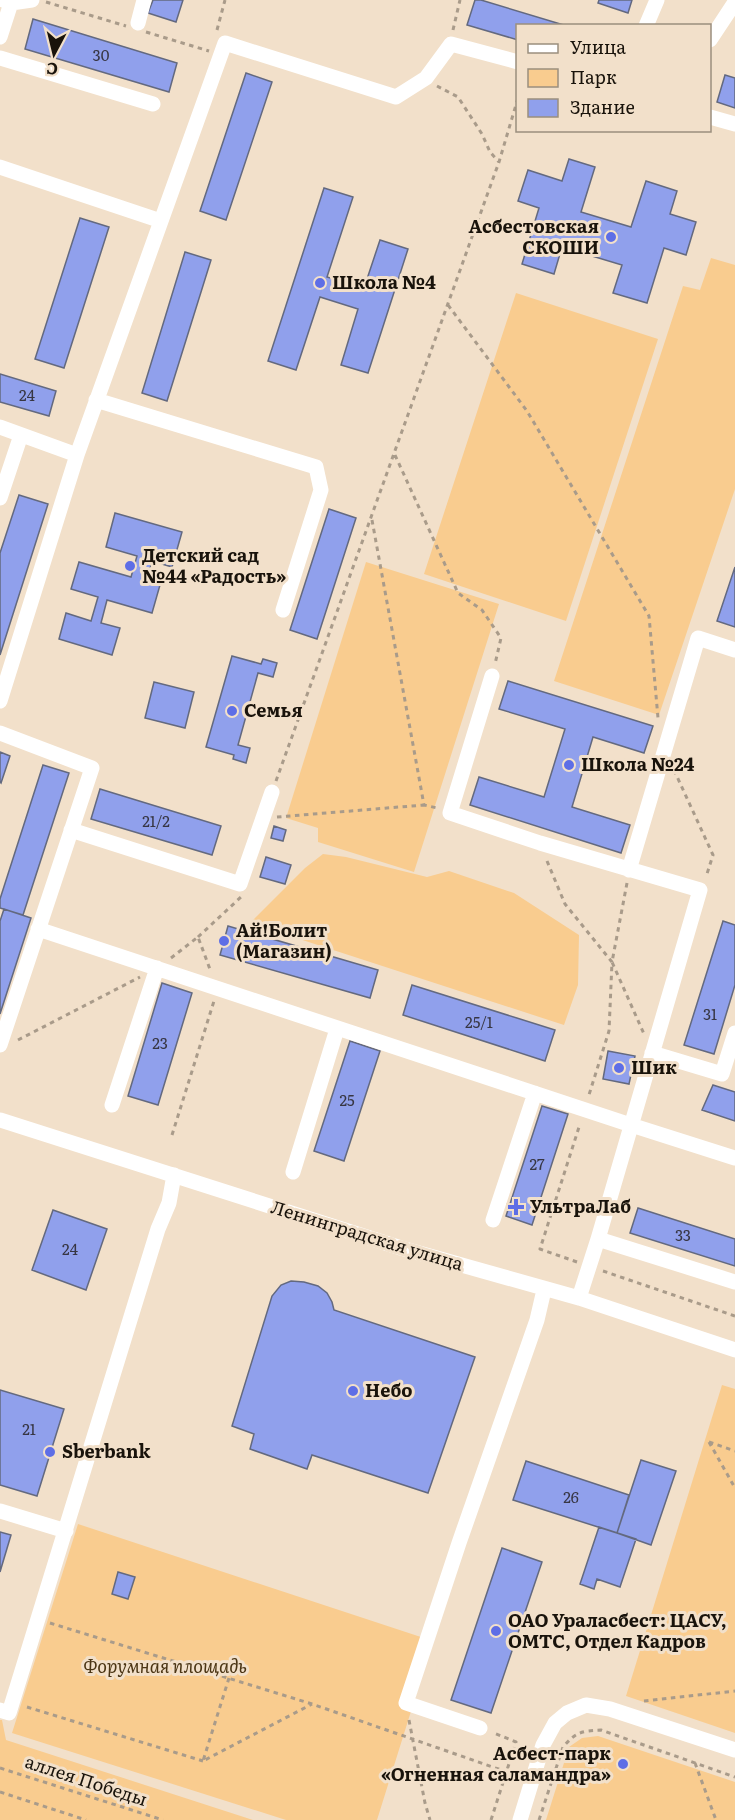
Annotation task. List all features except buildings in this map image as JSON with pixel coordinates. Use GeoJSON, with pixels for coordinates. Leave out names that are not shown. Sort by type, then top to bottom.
{"type":"FeatureCollection","features":[{"type":"Feature","properties":{"kind":"street"},"geometry":{"type":"LineString","coordinates":[[0,37],[7,1],[32,0]]}},
{"type":"Feature","properties":{"kind":"street"},"geometry":{"type":"LineString","coordinates":[[138,23],[144,0]]}},
{"type":"Feature","properties":{"kind":"street"},"geometry":{"type":"LineString","coordinates":[[647,24],[657,0]]}},
{"type":"Feature","properties":{"kind":"street"},"geometry":{"type":"LineString","coordinates":[[711,38],[735,2]]}},
{"type":"Feature","properties":{"kind":"street"},"geometry":{"type":"LineString","coordinates":[[0,701],[77,455],[225,44],[396,97],[426,78],[451,44],[516,61]]}},
{"type":"Feature","properties":{"kind":"street"},"geometry":{"type":"LineString","coordinates":[[0,58],[153,104]]}},
{"type":"Feature","properties":{"kind":"street"},"geometry":{"type":"LineString","coordinates":[[711,117],[735,124]]}},
{"type":"Feature","properties":{"kind":"street"},"geometry":{"type":"LineString","coordinates":[[0,167],[160,221]]}},
{"type":"Feature","properties":{"kind":"street"},"geometry":{"type":"LineString","coordinates":[[96,400],[316,467],[321,490],[283,610]]}},
{"type":"Feature","properties":{"kind":"street"},"geometry":{"type":"LineString","coordinates":[[0,427],[77,455]]}},
{"type":"Feature","properties":{"kind":"street"},"geometry":{"type":"LineString","coordinates":[[0,498],[21,435]]}},
{"type":"Feature","properties":{"kind":"street"},"geometry":{"type":"LineString","coordinates":[[629,870],[698,638],[735,650]]}},
{"type":"Feature","properties":{"kind":"street"},"geometry":{"type":"LineString","coordinates":[[492,676],[450,813],[540,843],[700,890],[579,1298]]}},
{"type":"Feature","properties":{"kind":"street"},"geometry":{"type":"LineString","coordinates":[[0,734],[92,768],[38,929],[5,1044]]}},
{"type":"Feature","properties":{"kind":"street"},"geometry":{"type":"LineString","coordinates":[[70,830],[240,884],[272,792]]}},
{"type":"Feature","properties":{"kind":"street"},"geometry":{"type":"LineString","coordinates":[[38,929],[735,1158]]}},
{"type":"Feature","properties":{"kind":"street"},"geometry":{"type":"LineString","coordinates":[[112,1105],[157,968]]}},
{"type":"Feature","properties":{"kind":"street"},"geometry":{"type":"LineString","coordinates":[[293,1172],[338,1029]]}},
{"type":"Feature","properties":{"kind":"street"},"geometry":{"type":"LineString","coordinates":[[652,1053],[722,1074],[735,1034]]}},
{"type":"Feature","properties":{"kind":"street"},"geometry":{"type":"LineString","coordinates":[[493,1220],[535,1093]]}},
{"type":"Feature","properties":{"kind":"street","name":"Ленинградская улица"},"geometry":{"type":"LineString","coordinates":[[0,1120],[401,1248],[579,1298],[735,1350]]}},
{"type":"Feature","properties":{"kind":"street"},"geometry":{"type":"LineString","coordinates":[[6,1706],[38,1619],[66,1531],[158,1229],[169,1203],[174,1175]]}},
{"type":"Feature","properties":{"kind":"street"},"geometry":{"type":"LineString","coordinates":[[598,1239],[735,1282]]}},
{"type":"Feature","properties":{"kind":"street"},"geometry":{"type":"LineString","coordinates":[[480,1728],[406,1703],[537,1320],[544,1290]]}},
{"type":"Feature","properties":{"kind":"street"},"geometry":{"type":"LineString","coordinates":[[0,1510],[66,1531]]}},
{"type":"Feature","properties":{"kind":"street"},"geometry":{"type":"LineString","coordinates":[[520,1820],[543,1745],[555,1723],[567,1713],[586,1706],[610,1709],[735,1750]]}},
{"type":"Feature","properties":{"kind":"path"},"geometry":{"type":"LineString","coordinates":[[217,31],[225,0]]}},
{"type":"Feature","properties":{"kind":"path"},"geometry":{"type":"LineString","coordinates":[[451,44],[460,0]]}},
{"type":"Feature","properties":{"kind":"path"},"geometry":{"type":"LineString","coordinates":[[426,78],[458,97],[482,134],[490,152],[499,162]]}},
{"type":"Feature","properties":{"kind":"path"},"geometry":{"type":"LineString","coordinates":[[272,792],[499,162],[516,105]]}},
{"type":"Feature","properties":{"kind":"path"},"geometry":{"type":"LineString","coordinates":[[448,305],[527,411],[649,616],[658,718]]}},
{"type":"Feature","properties":{"kind":"path"},"geometry":{"type":"LineString","coordinates":[[395,453],[458,593],[482,610],[501,638],[492,676]]}},
{"type":"Feature","properties":{"kind":"path"},"geometry":{"type":"LineString","coordinates":[[371,518],[424,805]]}},
{"type":"Feature","properties":{"kind":"path"},"geometry":{"type":"LineString","coordinates":[[665,750],[713,855],[705,881]]}},
{"type":"Feature","properties":{"kind":"path"},"geometry":{"type":"LineString","coordinates":[[263,818],[424,805],[450,813]]}},
{"type":"Feature","properties":{"kind":"path"},"geometry":{"type":"LineString","coordinates":[[540,843],[565,904],[612,962],[652,1053]]}},
{"type":"Feature","properties":{"kind":"path"},"geometry":{"type":"LineString","coordinates":[[612,962],[629,870]]}},
{"type":"Feature","properties":{"kind":"path"},"geometry":{"type":"LineString","coordinates":[[5,1044],[157,968],[198,937],[248,891]]}},
{"type":"Feature","properties":{"kind":"path"},"geometry":{"type":"LineString","coordinates":[[172,1135],[218,988],[198,937]]}},
{"type":"Feature","properties":{"kind":"path"},"geometry":{"type":"LineString","coordinates":[[540,1249],[735,1316]]}},
{"type":"Feature","properties":{"kind":"path"},"geometry":{"type":"LineString","coordinates":[[735,1451],[709,1442],[735,1488]]}},
{"type":"Feature","properties":{"kind":"path"},"geometry":{"type":"LineString","coordinates":[[38,1619],[312,1704],[507,1772]]}},
{"type":"Feature","properties":{"kind":"path"},"geometry":{"type":"LineString","coordinates":[[202,1761],[229,1678]]}},
{"type":"Feature","properties":{"kind":"path"},"geometry":{"type":"LineString","coordinates":[[644,1701],[735,1691]]}},
{"type":"Feature","properties":{"kind":"path"},"geometry":{"type":"LineString","coordinates":[[406,1703],[430,1820]]}},
{"type":"Feature","properties":{"kind":"path"},"geometry":{"type":"LineString","coordinates":[[6,1706],[202,1761],[312,1704]]}},
{"type":"Feature","properties":{"kind":"path"},"geometry":{"type":"LineString","coordinates":[[480,1728],[516,1742],[491,1820]]}},
{"type":"Feature","properties":{"kind":"path"},"geometry":{"type":"LineString","coordinates":[[539,1820],[563,1747],[580,1731],[601,1730],[735,1777]]}},
{"type":"Feature","properties":{"kind":"path"},"geometry":{"type":"LineString","coordinates":[[695,1763],[716,1820]]}},
{"type":"Feature","properties":{"kind":"path","name":"аллея Победы"},"geometry":{"type":"LineString","coordinates":[[0,1768],[163,1820]]}},
{"type":"Feature","properties":{"kind":"path"},"geometry":{"type":"LineString","coordinates":[[0,1792],[86,1820]]}},
{"type":"Feature","properties":{"kind":"green space"},"geometry":{"type":"Polygon","coordinates":[[[711,258],[735,265],[735,489],[659,715],[554,681],[683,286],[700,290],[711,258]]]}},
{"type":"Feature","properties":{"kind":"green space"},"geometry":{"type":"Polygon","coordinates":[[[516,293],[658,339],[566,621],[424,574],[516,293]]]}},
{"type":"Feature","properties":{"kind":"green space"},"geometry":{"type":"Polygon","coordinates":[[[366,562],[499,604],[414,872],[318,842],[318,828],[286,818],[366,562]]]}},
{"type":"Feature","properties":{"kind":"green space"},"geometry":{"type":"Polygon","coordinates":[[[323,854],[346,857],[427,877],[449,871],[514,893],[579,935],[578,985],[564,1025],[250,923],[305,868],[323,854]]]}},
{"type":"Feature","properties":{"kind":"green space"},"geometry":{"type":"Polygon","coordinates":[[[722,1385],[735,1389],[735,1733],[626,1696],[722,1385]]]}},
{"type":"Feature","properties":{"kind":"green space","name":"Форумная площадь"},"geometry":{"type":"Polygon","coordinates":[[[78,1524],[433,1641],[377,1820],[286,1820],[12,1733],[78,1524]]]}},
{"type":"Feature","properties":{"kind":"green space"},"geometry":{"type":"Polygon","coordinates":[[[0,1720],[2,1720],[6,1740],[253,1820],[0,1820],[0,1720]]]}},
{"type":"Feature","properties":{"kind":"green space","name":"Асбест-парк «Огненная саламандра»"},"geometry":{"type":"Polygon","coordinates":[[[598,1736],[735,1782],[735,1820],[546,1820],[569,1747],[582,1738],[598,1736]]]}},
{"type":"Feature","properties":{"kind":"place","name":"Асбестовская СКОШИ"},"geometry":{"type":"Point","coordinates":[611,237]}},
{"type":"Feature","properties":{"kind":"place","name":"Школа №4"},"geometry":{"type":"Point","coordinates":[320,283]}},
{"type":"Feature","properties":{"kind":"place","name":"Детский сад №44 «Радость»"},"geometry":{"type":"Point","coordinates":[130,566]}},
{"type":"Feature","properties":{"kind":"place","name":"Семья"},"geometry":{"type":"Point","coordinates":[232,711]}},
{"type":"Feature","properties":{"kind":"place","name":"Школа №24"},"geometry":{"type":"Point","coordinates":[569,765]}},
{"type":"Feature","properties":{"kind":"place","name":"Ай!Болит (Магазин)"},"geometry":{"type":"Point","coordinates":[224,941]}},
{"type":"Feature","properties":{"kind":"place","name":"Шик"},"geometry":{"type":"Point","coordinates":[619,1068]}},
{"type":"Feature","properties":{"kind":"place","name":"УльтраЛаб"},"geometry":{"type":"Point","coordinates":[516,1207]}},
{"type":"Feature","properties":{"kind":"place","name":"Небо"},"geometry":{"type":"Point","coordinates":[353,1391]}},
{"type":"Feature","properties":{"kind":"place","name":"Sberbank"},"geometry":{"type":"Point","coordinates":[50,1452]}},
{"type":"Feature","properties":{"kind":"place","name":"ОАО Ураласбест: ЦАСУ, ОМТС, Отдел Кадров"},"geometry":{"type":"Point","coordinates":[496,1631]}},
{"type":"Feature","properties":{"kind":"place","name":"Асбест-парк «Огненная саламандра»"},"geometry":{"type":"Point","coordinates":[623,1764]}}]}
